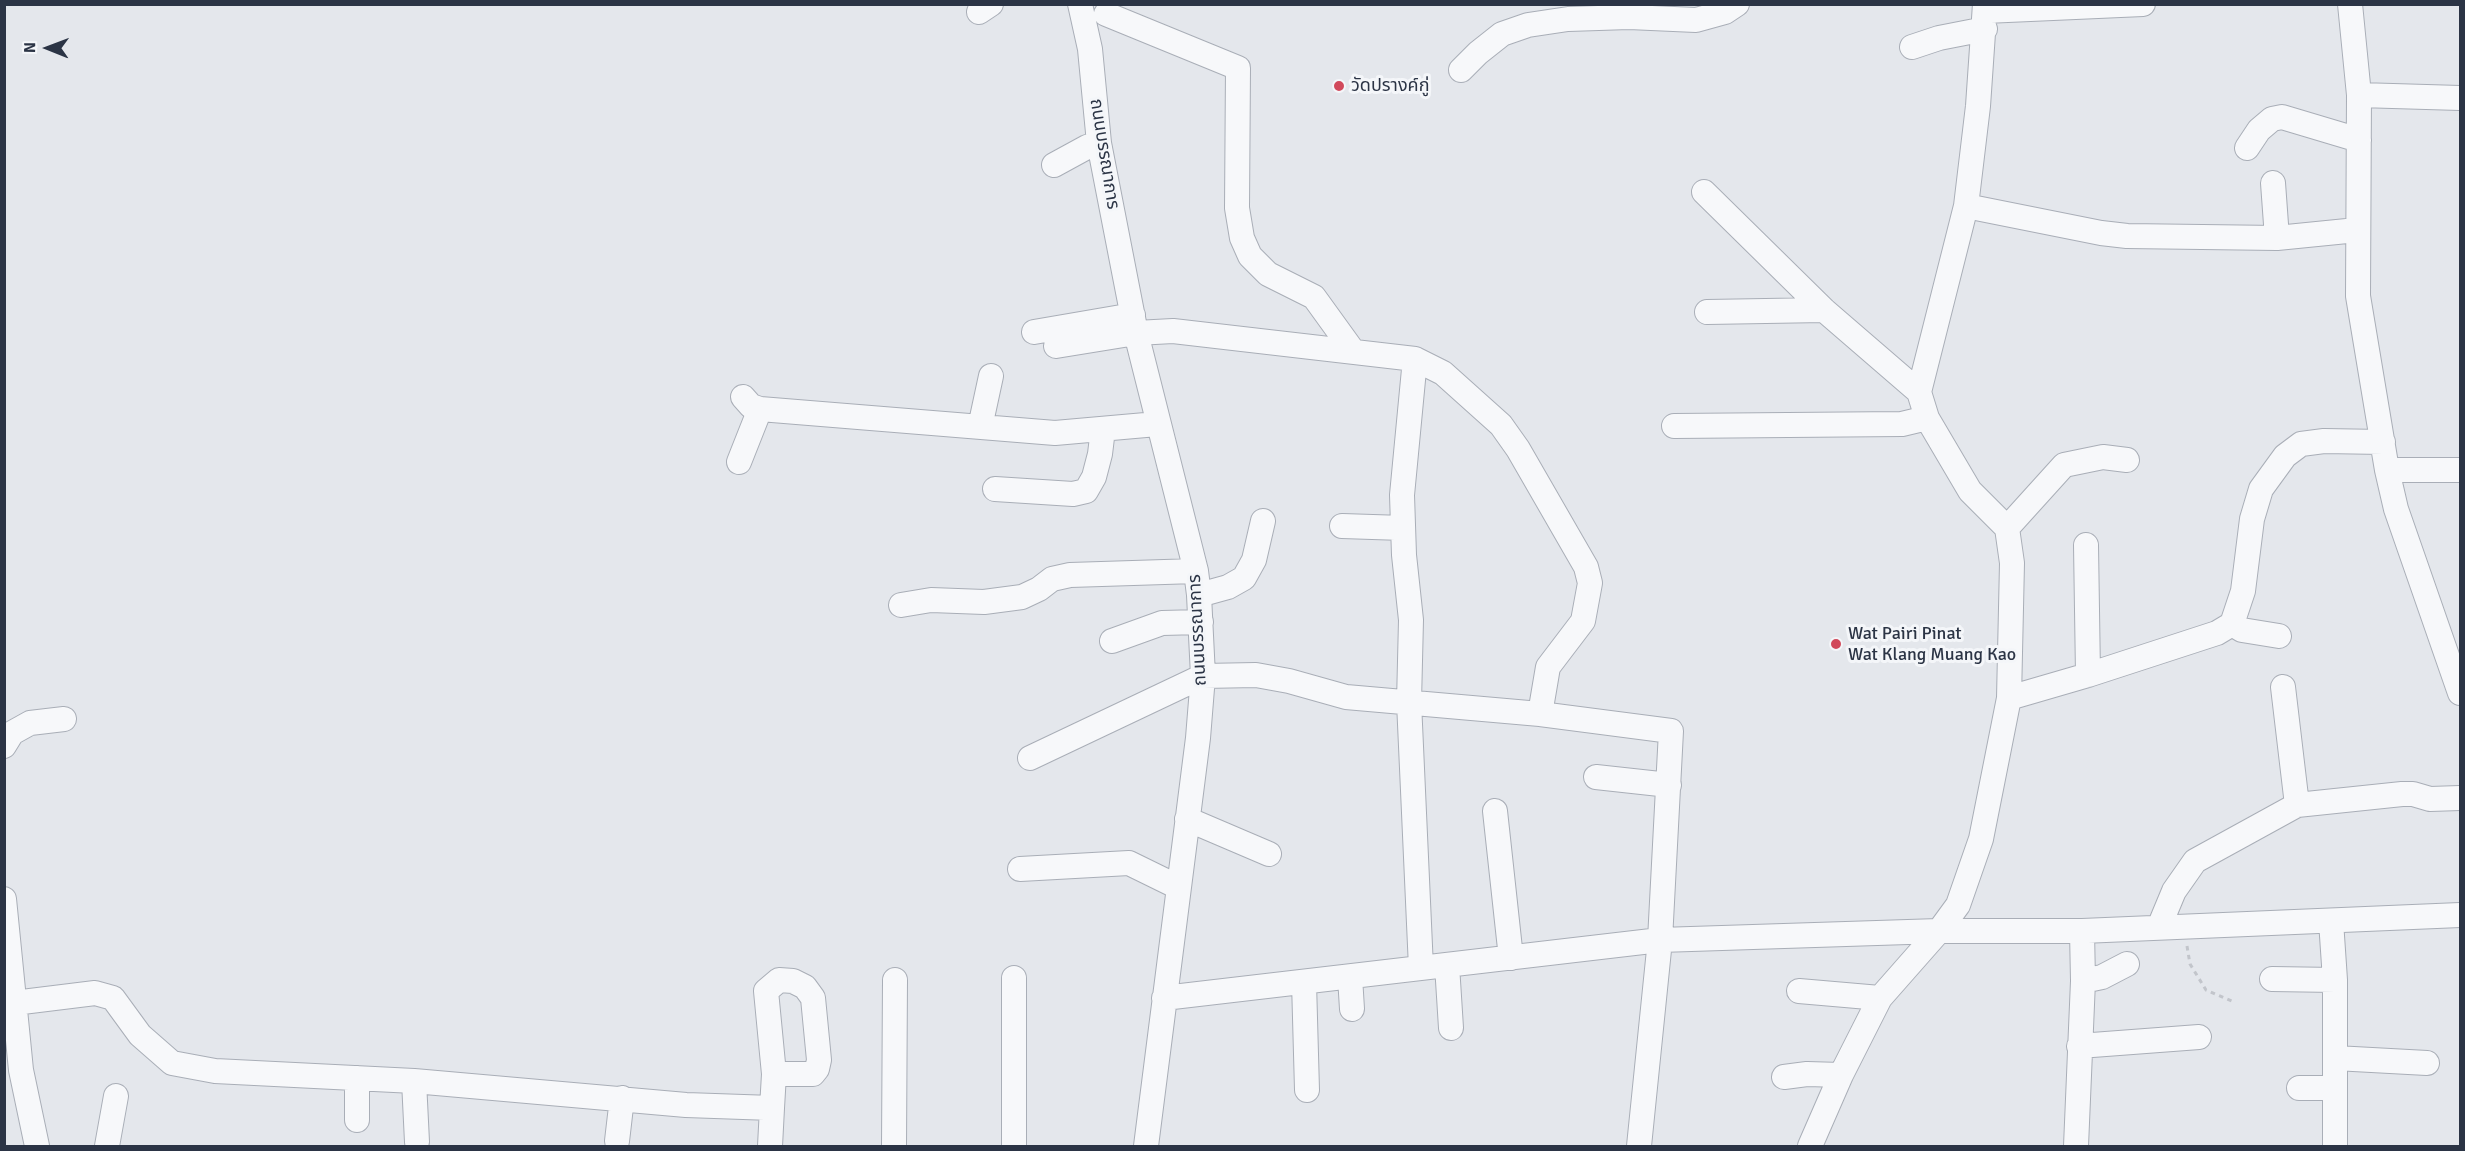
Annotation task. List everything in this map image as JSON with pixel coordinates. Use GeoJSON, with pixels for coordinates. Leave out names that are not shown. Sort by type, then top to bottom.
{"type":"FeatureCollection","features":[{"type":"Feature","properties":{"kind":"street","name":"ถนนบรรณาการ"},"geometry":{"type":"LineString","coordinates":[[1080,4],[1090,49],[1099,143],[1157,424],[1198,583],[1201,622],[1203,676],[1198,738],[1146,1146]]}},
{"type":"Feature","properties":{"kind":"street"},"geometry":{"type":"LineString","coordinates":[[1461,70],[1502,34],[1567,11],[1696,20],[1725,12],[1737,4]]}},
{"type":"Feature","properties":{"kind":"street"},"geometry":{"type":"LineString","coordinates":[[1912,47],[1939,38],[1985,15],[2143,4]]}},
{"type":"Feature","properties":{"kind":"street"},"geometry":{"type":"LineString","coordinates":[[2350,4],[2359,95],[2358,296],[2387,470],[2396,509],[2460,693]]}},
{"type":"Feature","properties":{"kind":"street"},"geometry":{"type":"LineString","coordinates":[[1090,49],[1107,9],[1238,68],[1237,208],[1242,238],[1250,256],[1268,274],[1314,297],[1353,351]]}},
{"type":"Feature","properties":{"kind":"street"},"geometry":{"type":"LineString","coordinates":[[1919,392],[1966,206],[1985,15]]}},
{"type":"Feature","properties":{"kind":"street"},"geometry":{"type":"LineString","coordinates":[[2359,95],[2460,98]]}},
{"type":"Feature","properties":{"kind":"street"},"geometry":{"type":"LineString","coordinates":[[2247,148],[2259,130],[2272,119],[2282,117],[2359,140]]}},
{"type":"Feature","properties":{"kind":"street"},"geometry":{"type":"LineString","coordinates":[[1054,165],[1099,143]]}},
{"type":"Feature","properties":{"kind":"street"},"geometry":{"type":"LineString","coordinates":[[2273,183],[2277,238]]}},
{"type":"Feature","properties":{"kind":"street"},"geometry":{"type":"LineString","coordinates":[[1704,192],[1824,310],[1919,392],[1928,418],[1970,491],[2007,528],[2012,563],[2009,698],[1981,839],[1958,905],[1939,931],[1881,998],[1841,1075],[1810,1146]]}},
{"type":"Feature","properties":{"kind":"street"},"geometry":{"type":"LineString","coordinates":[[1966,206],[2101,233],[2127,236],[2277,238],[2357,230]]}},
{"type":"Feature","properties":{"kind":"street"},"geometry":{"type":"LineString","coordinates":[[1707,312],[1824,310]]}},
{"type":"Feature","properties":{"kind":"street"},"geometry":{"type":"LineString","coordinates":[[1056,346],[1135,324]]}},
{"type":"Feature","properties":{"kind":"street"},"geometry":{"type":"LineString","coordinates":[[1034,332],[1135,324],[1173,331],[1415,359],[1443,373],[1501,425],[1518,449],[1586,567],[1590,583],[1583,621],[1548,667],[1540,714]]}},
{"type":"Feature","properties":{"kind":"street"},"geometry":{"type":"LineString","coordinates":[[1415,359],[1403,485],[1403,528],[1412,620],[1409,702],[1421,968]]}},
{"type":"Feature","properties":{"kind":"street"},"geometry":{"type":"LineString","coordinates":[[980,427],[992,376]]}},
{"type":"Feature","properties":{"kind":"street"},"geometry":{"type":"LineString","coordinates":[[739,462],[752,403],[1055,433],[1157,424]]}},
{"type":"Feature","properties":{"kind":"street"},"geometry":{"type":"LineString","coordinates":[[1674,426],[1902,424],[1928,418]]}},
{"type":"Feature","properties":{"kind":"street"},"geometry":{"type":"LineString","coordinates":[[995,489],[1073,494],[1086,491],[1094,477],[1103,429]]}},
{"type":"Feature","properties":{"kind":"street"},"geometry":{"type":"LineString","coordinates":[[2009,698],[2217,633],[2232,624],[2243,591],[2252,519],[2261,489],[2285,456],[2301,444],[2324,441],[2383,442]]}},
{"type":"Feature","properties":{"kind":"street"},"geometry":{"type":"LineString","coordinates":[[2007,528],[2064,465],[2103,457],[2127,460]]}},
{"type":"Feature","properties":{"kind":"street"},"geometry":{"type":"LineString","coordinates":[[2387,470],[2460,470]]}},
{"type":"Feature","properties":{"kind":"street"},"geometry":{"type":"LineString","coordinates":[[901,605],[931,600],[984,602],[1022,597],[1039,589],[1052,579],[1070,575],[1228,587],[1245,578],[1254,560],[1263,521]]}},
{"type":"Feature","properties":{"kind":"street"},"geometry":{"type":"LineString","coordinates":[[1342,526],[1403,528]]}},
{"type":"Feature","properties":{"kind":"street"},"geometry":{"type":"LineString","coordinates":[[2086,545],[2088,675]]}},
{"type":"Feature","properties":{"kind":"street"},"geometry":{"type":"LineString","coordinates":[[1112,641],[1162,623],[1201,622]]}},
{"type":"Feature","properties":{"kind":"street"},"geometry":{"type":"LineString","coordinates":[[2232,624],[2242,630],[2278,636]]}},
{"type":"Feature","properties":{"kind":"street"},"geometry":{"type":"LineString","coordinates":[[1030,758],[1203,676],[1256,675],[1289,681],[1346,697],[1540,714],[1671,731],[1660,940],[1639,1146]]}},
{"type":"Feature","properties":{"kind":"street"},"geometry":{"type":"LineString","coordinates":[[2283,687],[2297,805]]}},
{"type":"Feature","properties":{"kind":"street"},"geometry":{"type":"LineString","coordinates":[[4,746],[12,733],[30,723],[64,719]]}},
{"type":"Feature","properties":{"kind":"street"},"geometry":{"type":"LineString","coordinates":[[1596,777],[1669,785]]}},
{"type":"Feature","properties":{"kind":"street"},"geometry":{"type":"LineString","coordinates":[[2159,927],[2174,891],[2195,861],[2297,805],[2402,794],[2413,794],[2430,799],[2460,798]]}},
{"type":"Feature","properties":{"kind":"street"},"geometry":{"type":"LineString","coordinates":[[1495,811],[1511,958]]}},
{"type":"Feature","properties":{"kind":"street"},"geometry":{"type":"LineString","coordinates":[[1187,819],[1269,855]]}},
{"type":"Feature","properties":{"kind":"street"},"geometry":{"type":"LineString","coordinates":[[1020,869],[1129,863],[1178,886]]}},
{"type":"Feature","properties":{"kind":"street"},"geometry":{"type":"LineString","coordinates":[[4,899],[21,1070],[37,1146]]}},
{"type":"Feature","properties":{"kind":"street"},"geometry":{"type":"LineString","coordinates":[[1164,998],[1660,940],[1939,931],[2082,931],[2460,915]]}},
{"type":"Feature","properties":{"kind":"street"},"geometry":{"type":"LineString","coordinates":[[2331,921],[2335,980],[2335,1146]]}},
{"type":"Feature","properties":{"kind":"street"},"geometry":{"type":"LineString","coordinates":[[2076,1146],[2083,981],[2082,931]]}},
{"type":"Feature","properties":{"kind":"street"},"geometry":{"type":"LineString","coordinates":[[2083,981],[2102,977],[2127,964]]}},
{"type":"Feature","properties":{"kind":"street"},"geometry":{"type":"LineString","coordinates":[[1447,965],[1451,1028]]}},
{"type":"Feature","properties":{"kind":"street"},"geometry":{"type":"LineString","coordinates":[[1350,977],[1352,1009]]}},
{"type":"Feature","properties":{"kind":"street"},"geometry":{"type":"LineString","coordinates":[[1014,978],[1014,1146]]}},
{"type":"Feature","properties":{"kind":"street"},"geometry":{"type":"LineString","coordinates":[[2272,979],[2335,980]]}},
{"type":"Feature","properties":{"kind":"street"},"geometry":{"type":"LineString","coordinates":[[894,1146],[895,980]]}},
{"type":"Feature","properties":{"kind":"street"},"geometry":{"type":"LineString","coordinates":[[1304,982],[1307,1090]]}},
{"type":"Feature","properties":{"kind":"street"},"geometry":{"type":"LineString","coordinates":[[1799,991],[1881,998]]}},
{"type":"Feature","properties":{"kind":"street"},"geometry":{"type":"LineString","coordinates":[[14,1003],[95,993],[113,998],[140,1035],[172,1063],[215,1071],[414,1080],[686,1105],[772,1108]]}},
{"type":"Feature","properties":{"kind":"street"},"geometry":{"type":"LineString","coordinates":[[2079,1046],[2199,1037]]}},
{"type":"Feature","properties":{"kind":"street"},"geometry":{"type":"LineString","coordinates":[[2335,1058],[2427,1063]]}},
{"type":"Feature","properties":{"kind":"street"},"geometry":{"type":"LineString","coordinates":[[770,1146],[774,1074]]}},
{"type":"Feature","properties":{"kind":"street"},"geometry":{"type":"LineString","coordinates":[[1784,1077],[1807,1074],[1841,1075]]}},
{"type":"Feature","properties":{"kind":"street"},"geometry":{"type":"LineString","coordinates":[[357,1078],[357,1120]]}},
{"type":"Feature","properties":{"kind":"street"},"geometry":{"type":"LineString","coordinates":[[414,1080],[417,1142]]}},
{"type":"Feature","properties":{"kind":"street"},"geometry":{"type":"LineString","coordinates":[[2299,1088],[2335,1088]]}},
{"type":"Feature","properties":{"kind":"street"},"geometry":{"type":"LineString","coordinates":[[106,1146],[116,1096]]}},
{"type":"Feature","properties":{"kind":"street"},"geometry":{"type":"LineString","coordinates":[[617,1141],[622,1098]]}},
{"type":"Feature","properties":{"kind":"path"},"geometry":{"type":"LineString","coordinates":[[2187,926],[2186,941],[2190,964],[2206,990],[2234,1002]]}},
{"type":"Feature","properties":{"kind":"place","name":"วัดปรางค์กู่"},"geometry":{"type":"Point","coordinates":[1339,86]}},
{"type":"Feature","properties":{"kind":"place","name":"Wat Pairi Pinat Wat Klang Muang Kao"},"geometry":{"type":"Point","coordinates":[1836,644]}}]}
